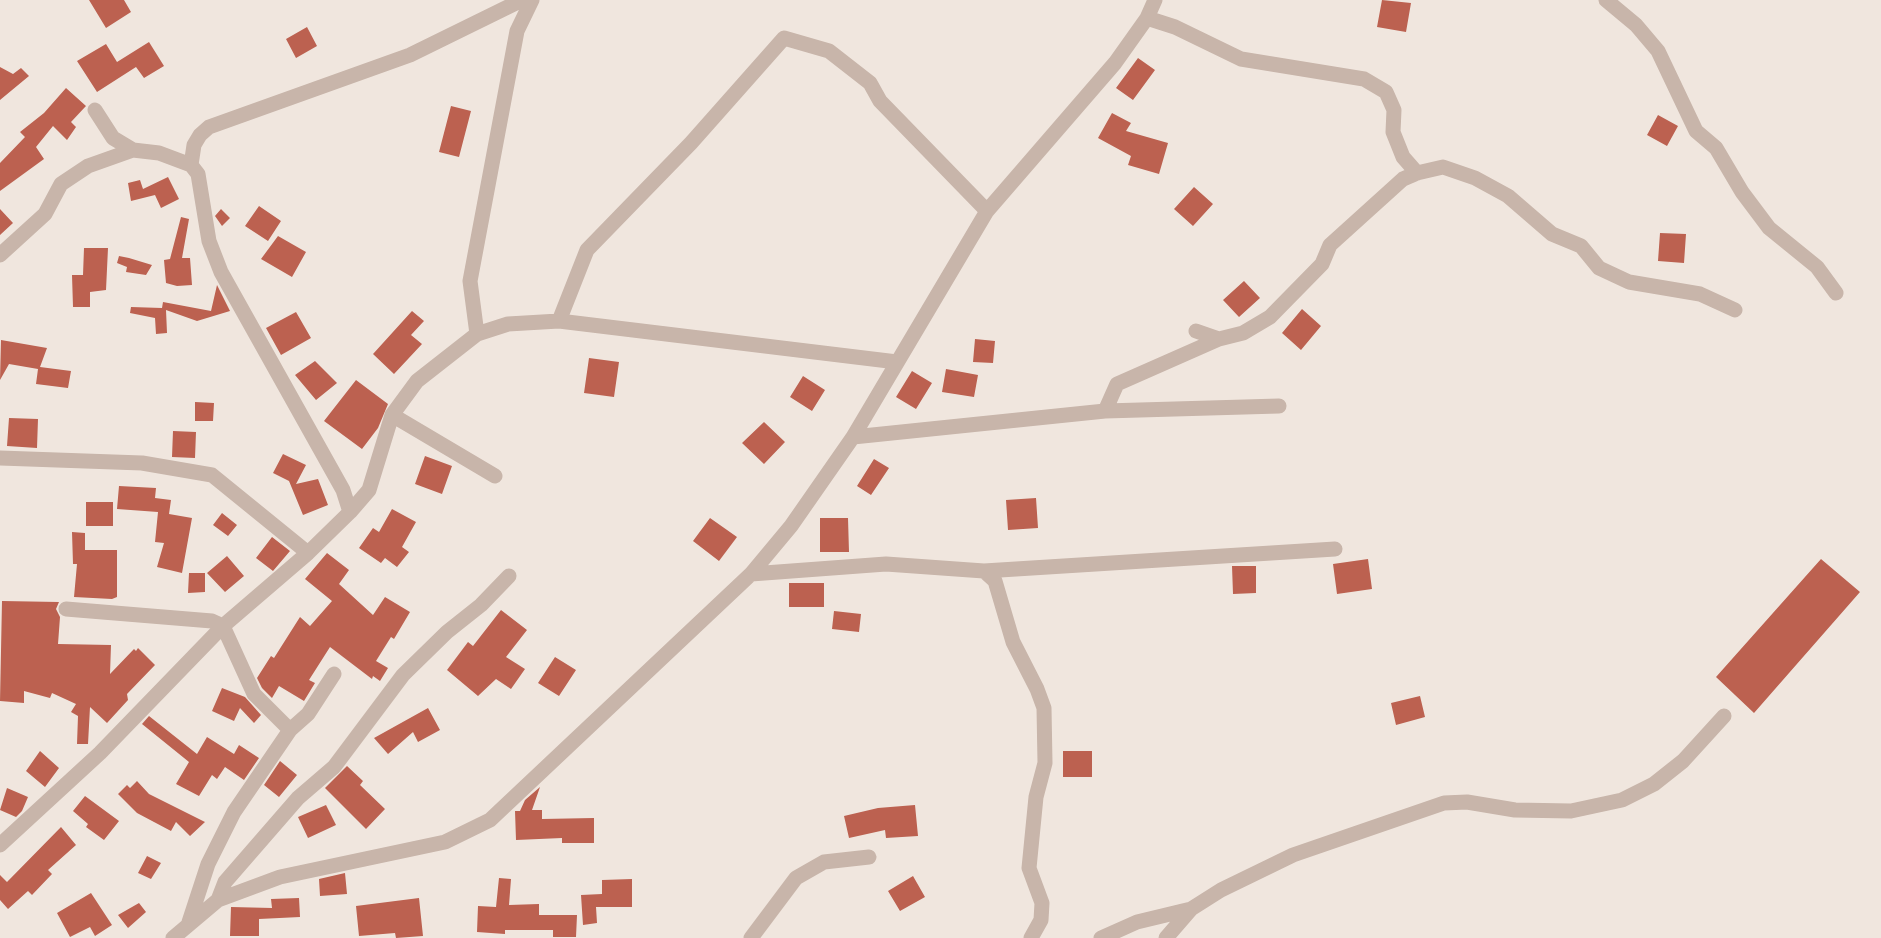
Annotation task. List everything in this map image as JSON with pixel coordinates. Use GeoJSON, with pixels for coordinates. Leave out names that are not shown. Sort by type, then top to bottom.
{"type":"FeatureCollection","features":[{"type":"Feature","properties":{"kind":"street"},"geometry":{"type":"LineString","coordinates":[[191,165],[194,145],[209,127],[410,56],[522,0]]}},
{"type":"Feature","properties":{"kind":"street"},"geometry":{"type":"LineString","coordinates":[[477,334],[470,281],[518,31],[532,0]]}},
{"type":"Feature","properties":{"kind":"street"},"geometry":{"type":"LineString","coordinates":[[172,938],[218,900],[280,877],[445,842],[490,820],[751,574],[791,526],[853,437],[987,211],[1115,63],[1147,18],[1155,0]]}},
{"type":"Feature","properties":{"kind":"street"},"geometry":{"type":"LineString","coordinates":[[1606,0],[1636,25],[1658,51],[1696,131],[1716,148],[1742,192],[1769,228],[1817,267],[1836,293]]}},
{"type":"Feature","properties":{"kind":"street"},"geometry":{"type":"LineString","coordinates":[[1147,18],[1175,27],[1241,59],[1364,79],[1386,92],[1394,110],[1393,132],[1404,157],[1417,173]]}},
{"type":"Feature","properties":{"kind":"street"},"geometry":{"type":"LineString","coordinates":[[559,321],[587,250],[690,143],[784,38],[829,51],[870,83],[880,101],[987,211]]}},
{"type":"Feature","properties":{"kind":"street"},"geometry":{"type":"LineString","coordinates":[[94,110],[113,138],[133,150],[159,153],[191,165],[198,174],[209,242],[220,272],[343,490],[350,512]]}},
{"type":"Feature","properties":{"kind":"street"},"geometry":{"type":"LineString","coordinates":[[0,255],[45,214],[61,184],[88,166],[133,150]]}},
{"type":"Feature","properties":{"kind":"street"},"geometry":{"type":"LineString","coordinates":[[1105,411],[1117,384],[1219,339],[1243,333],[1270,317],[1322,264],[1330,245],[1403,179],[1417,173],[1443,168],[1475,178],[1508,196],[1552,234],[1581,246],[1599,268],[1629,282],[1700,294],[1735,310]]}},
{"type":"Feature","properties":{"kind":"street"},"geometry":{"type":"LineString","coordinates":[[0,845],[100,753],[223,626],[350,512],[369,490],[392,415],[417,381],[477,334],[508,324],[559,321],[897,362]]}},
{"type":"Feature","properties":{"kind":"street"},"geometry":{"type":"LineString","coordinates":[[1196,331],[1219,339]]}},
{"type":"Feature","properties":{"kind":"street"},"geometry":{"type":"LineString","coordinates":[[853,437],[1105,411],[1279,406]]}},
{"type":"Feature","properties":{"kind":"street"},"geometry":{"type":"LineString","coordinates":[[392,415],[495,476]]}},
{"type":"Feature","properties":{"kind":"street"},"geometry":{"type":"LineString","coordinates":[[0,458],[142,463],[212,475],[308,552]]}},
{"type":"Feature","properties":{"kind":"street"},"geometry":{"type":"LineString","coordinates":[[751,574],[886,564],[984,571],[1335,549]]}},
{"type":"Feature","properties":{"kind":"street"},"geometry":{"type":"LineString","coordinates":[[984,571],[995,581],[1013,642],[1038,689],[1044,708],[1045,763],[1036,797],[1029,868],[1042,903],[1041,920],[1031,938]]}},
{"type":"Feature","properties":{"kind":"street"},"geometry":{"type":"LineString","coordinates":[[218,900],[225,882],[298,798],[334,767],[402,675],[447,632],[481,605],[509,576]]}},
{"type":"Feature","properties":{"kind":"street"},"geometry":{"type":"LineString","coordinates":[[66,609],[213,621],[223,626],[254,694],[290,730]]}},
{"type":"Feature","properties":{"kind":"street"},"geometry":{"type":"LineString","coordinates":[[189,922],[208,864],[234,812],[290,730],[308,714],[334,674]]}},
{"type":"Feature","properties":{"kind":"street"},"geometry":{"type":"LineString","coordinates":[[1166,938],[1191,909],[1221,890],[1293,855],[1444,803],[1467,802],[1515,810],[1571,811],[1622,800],[1654,784],[1683,761],[1724,716]]}},
{"type":"Feature","properties":{"kind":"street"},"geometry":{"type":"LineString","coordinates":[[751,938],[796,878],[824,862],[869,857]]}},
{"type":"Feature","properties":{"kind":"street"},"geometry":{"type":"LineString","coordinates":[[1101,938],[1137,922],[1191,909]]}},
{"type":"Feature","properties":{"kind":"building"},"geometry":{"type":"Polygon","coordinates":[[[89,0],[124,0],[131,12],[106,28],[89,0]]]}},
{"type":"Feature","properties":{"kind":"building"},"geometry":{"type":"Polygon","coordinates":[[[1382,0],[1411,3],[1406,32],[1377,27],[1382,0]]]}},
{"type":"Feature","properties":{"kind":"building"},"geometry":{"type":"Polygon","coordinates":[[[307,27],[317,46],[296,58],[286,39],[307,27]]]}},
{"type":"Feature","properties":{"kind":"building"},"geometry":{"type":"Polygon","coordinates":[[[149,42],[164,66],[144,78],[136,67],[97,92],[77,61],[106,44],[117,62],[149,42]]]}},
{"type":"Feature","properties":{"kind":"building"},"geometry":{"type":"Polygon","coordinates":[[[1138,58],[1155,70],[1133,100],[1116,88],[1138,58]]]}},
{"type":"Feature","properties":{"kind":"building"},"geometry":{"type":"Polygon","coordinates":[[[0,67],[13,74],[21,68],[29,76],[0,100],[0,67]]]}},
{"type":"Feature","properties":{"kind":"building"},"geometry":{"type":"Polygon","coordinates":[[[66,88],[86,106],[71,122],[76,127],[67,140],[53,126],[36,147],[44,159],[0,191],[0,163],[25,137],[20,132],[44,113],[66,88]]]}},
{"type":"Feature","properties":{"kind":"building"},"geometry":{"type":"Polygon","coordinates":[[[451,106],[471,111],[459,157],[439,152],[451,106]]]}},
{"type":"Feature","properties":{"kind":"building"},"geometry":{"type":"Polygon","coordinates":[[[1112,113],[1131,123],[1126,131],[1168,143],[1159,174],[1128,165],[1131,156],[1098,138],[1112,113]]]}},
{"type":"Feature","properties":{"kind":"building"},"geometry":{"type":"Polygon","coordinates":[[[1658,115],[1678,126],[1667,146],[1647,135],[1658,115]]]}},
{"type":"Feature","properties":{"kind":"building"},"geometry":{"type":"Polygon","coordinates":[[[168,177],[179,199],[161,208],[155,195],[131,201],[128,183],[140,180],[143,189],[168,177]]]}},
{"type":"Feature","properties":{"kind":"building"},"geometry":{"type":"Polygon","coordinates":[[[1194,187],[1213,204],[1193,226],[1174,209],[1194,187]]]}},
{"type":"Feature","properties":{"kind":"building"},"geometry":{"type":"Polygon","coordinates":[[[259,206],[281,221],[268,241],[245,226],[259,206]]]}},
{"type":"Feature","properties":{"kind":"building"},"geometry":{"type":"Polygon","coordinates":[[[0,209],[13,223],[0,235],[0,209]]]}},
{"type":"Feature","properties":{"kind":"building"},"geometry":{"type":"Polygon","coordinates":[[[221,209],[230,218],[222,226],[215,216],[221,209]]]}},
{"type":"Feature","properties":{"kind":"building"},"geometry":{"type":"Polygon","coordinates":[[[181,217],[189,219],[182,258],[190,258],[192,285],[177,286],[166,283],[164,260],[170,259],[181,217]]]}},
{"type":"Feature","properties":{"kind":"building"},"geometry":{"type":"Polygon","coordinates":[[[1660,233],[1686,234],[1684,263],[1658,261],[1660,233]]]}},
{"type":"Feature","properties":{"kind":"building"},"geometry":{"type":"Polygon","coordinates":[[[278,236],[306,252],[292,277],[261,259],[278,236]]]}},
{"type":"Feature","properties":{"kind":"building"},"geometry":{"type":"Polygon","coordinates":[[[84,248],[108,248],[106,290],[90,292],[90,307],[73,307],[72,275],[83,275],[84,248]]]}},
{"type":"Feature","properties":{"kind":"building"},"geometry":{"type":"Polygon","coordinates":[[[119,256],[152,265],[146,275],[126,272],[127,267],[117,263],[119,256]]]}},
{"type":"Feature","properties":{"kind":"building"},"geometry":{"type":"Polygon","coordinates":[[[1244,281],[1260,298],[1239,317],[1223,300],[1244,281]]]}},
{"type":"Feature","properties":{"kind":"building"},"geometry":{"type":"Polygon","coordinates":[[[217,285],[230,311],[197,321],[166,310],[167,333],[156,334],[155,318],[130,313],[131,307],[162,308],[163,302],[211,311],[217,285]]]}},
{"type":"Feature","properties":{"kind":"building"},"geometry":{"type":"Polygon","coordinates":[[[1302,309],[1321,326],[1301,350],[1282,333],[1302,309]]]}},
{"type":"Feature","properties":{"kind":"building"},"geometry":{"type":"Polygon","coordinates":[[[412,311],[424,321],[411,335],[422,344],[394,374],[373,354],[412,311]]]}},
{"type":"Feature","properties":{"kind":"building"},"geometry":{"type":"Polygon","coordinates":[[[296,312],[311,338],[281,355],[266,328],[296,312]]]}},
{"type":"Feature","properties":{"kind":"building"},"geometry":{"type":"Polygon","coordinates":[[[975,339],[995,341],[993,363],[973,362],[975,339]]]}},
{"type":"Feature","properties":{"kind":"building"},"geometry":{"type":"Polygon","coordinates":[[[1,340],[47,348],[40,367],[71,371],[68,388],[36,384],[38,369],[9,364],[0,380],[1,340]]]}},
{"type":"Feature","properties":{"kind":"building"},"geometry":{"type":"Polygon","coordinates":[[[589,358],[619,362],[614,397],[584,393],[589,358]]]}},
{"type":"Feature","properties":{"kind":"building"},"geometry":{"type":"Polygon","coordinates":[[[315,361],[337,383],[316,400],[295,375],[315,361]]]}},
{"type":"Feature","properties":{"kind":"building"},"geometry":{"type":"Polygon","coordinates":[[[946,369],[978,375],[974,397],[942,392],[946,369]]]}},
{"type":"Feature","properties":{"kind":"building"},"geometry":{"type":"Polygon","coordinates":[[[912,371],[932,383],[916,409],[896,397],[912,371]]]}},
{"type":"Feature","properties":{"kind":"building"},"geometry":{"type":"Polygon","coordinates":[[[803,376],[825,390],[812,411],[790,397],[803,376]]]}},
{"type":"Feature","properties":{"kind":"building"},"geometry":{"type":"Polygon","coordinates":[[[356,380],[388,404],[378,428],[362,449],[324,421],[356,380]]]}},
{"type":"Feature","properties":{"kind":"building"},"geometry":{"type":"Polygon","coordinates":[[[195,402],[214,403],[213,421],[195,421],[195,402]]]}},
{"type":"Feature","properties":{"kind":"building"},"geometry":{"type":"Polygon","coordinates":[[[9,418],[38,419],[37,448],[7,446],[9,418]]]}},
{"type":"Feature","properties":{"kind":"building"},"geometry":{"type":"Polygon","coordinates":[[[764,422],[785,442],[764,464],[742,443],[764,422]]]}},
{"type":"Feature","properties":{"kind":"building"},"geometry":{"type":"Polygon","coordinates":[[[173,431],[196,432],[195,458],[172,457],[173,431]]]}},
{"type":"Feature","properties":{"kind":"building"},"geometry":{"type":"Polygon","coordinates":[[[283,454],[306,465],[296,484],[318,479],[328,505],[303,515],[289,481],[273,473],[283,454]]]}},
{"type":"Feature","properties":{"kind":"building"},"geometry":{"type":"Polygon","coordinates":[[[425,456],[452,466],[442,494],[415,484],[425,456]]]}},
{"type":"Feature","properties":{"kind":"building"},"geometry":{"type":"Polygon","coordinates":[[[874,459],[889,468],[871,495],[857,486],[874,459]]]}},
{"type":"Feature","properties":{"kind":"building"},"geometry":{"type":"Polygon","coordinates":[[[119,486],[156,488],[155,498],[171,500],[169,514],[192,518],[182,573],[157,567],[164,543],[155,542],[158,512],[117,509],[119,486]]]}},
{"type":"Feature","properties":{"kind":"building"},"geometry":{"type":"Polygon","coordinates":[[[1036,498],[1038,528],[1008,530],[1006,500],[1036,498]]]}},
{"type":"Feature","properties":{"kind":"building"},"geometry":{"type":"Polygon","coordinates":[[[86,502],[113,502],[113,526],[86,526],[86,502]]]}},
{"type":"Feature","properties":{"kind":"building"},"geometry":{"type":"Polygon","coordinates":[[[392,509],[416,522],[402,547],[409,552],[397,567],[385,558],[381,563],[359,548],[373,528],[379,532],[392,509]]]}},
{"type":"Feature","properties":{"kind":"building"},"geometry":{"type":"Polygon","coordinates":[[[222,513],[237,525],[228,536],[213,525],[222,513]]]}},
{"type":"Feature","properties":{"kind":"building"},"geometry":{"type":"Polygon","coordinates":[[[710,518],[737,537],[719,561],[693,541],[710,518]]]}},
{"type":"Feature","properties":{"kind":"building"},"geometry":{"type":"Polygon","coordinates":[[[820,518],[848,518],[849,552],[820,552],[820,518]]]}},
{"type":"Feature","properties":{"kind":"building"},"geometry":{"type":"Polygon","coordinates":[[[72,532],[85,533],[85,550],[117,550],[117,597],[112,599],[74,597],[77,564],[73,564],[72,532]]]}},
{"type":"Feature","properties":{"kind":"building"},"geometry":{"type":"Polygon","coordinates":[[[272,537],[290,551],[273,571],[256,558],[272,537]]]}},
{"type":"Feature","properties":{"kind":"building"},"geometry":{"type":"Polygon","coordinates":[[[327,553],[349,570],[339,584],[373,615],[385,597],[410,612],[394,639],[391,637],[376,661],[388,668],[380,681],[373,676],[372,679],[330,647],[309,680],[315,683],[304,701],[279,686],[272,698],[262,688],[257,678],[271,656],[274,658],[300,617],[310,626],[332,601],[305,579],[327,553]]]}},
{"type":"Feature","properties":{"kind":"building"},"geometry":{"type":"Polygon","coordinates":[[[227,556],[244,576],[225,592],[207,573],[227,556]]]}},
{"type":"Feature","properties":{"kind":"building"},"geometry":{"type":"Polygon","coordinates":[[[1368,559],[1372,589],[1337,594],[1333,564],[1368,559]]]}},
{"type":"Feature","properties":{"kind":"building"},"geometry":{"type":"Polygon","coordinates":[[[1821,559],[1860,592],[1754,713],[1716,677],[1821,559]]]}},
{"type":"Feature","properties":{"kind":"building"},"geometry":{"type":"Polygon","coordinates":[[[1232,566],[1256,566],[1256,593],[1233,594],[1232,566]]]}},
{"type":"Feature","properties":{"kind":"building"},"geometry":{"type":"Polygon","coordinates":[[[189,573],[205,573],[205,592],[188,593],[189,573]]]}},
{"type":"Feature","properties":{"kind":"building"},"geometry":{"type":"Polygon","coordinates":[[[789,583],[824,583],[824,607],[789,607],[789,583]]]}},
{"type":"Feature","properties":{"kind":"building"},"geometry":{"type":"Polygon","coordinates":[[[2,601],[59,602],[56,609],[60,617],[58,644],[111,645],[110,674],[134,649],[136,651],[138,648],[155,665],[127,694],[128,700],[107,723],[90,707],[88,744],[77,744],[78,716],[71,712],[76,704],[52,693],[50,698],[24,691],[24,703],[0,701],[2,601]]]}},
{"type":"Feature","properties":{"kind":"building"},"geometry":{"type":"Polygon","coordinates":[[[501,610],[527,630],[506,657],[525,669],[511,689],[496,679],[478,696],[447,670],[468,642],[473,646],[501,610]]]}},
{"type":"Feature","properties":{"kind":"building"},"geometry":{"type":"Polygon","coordinates":[[[834,611],[861,614],[859,632],[832,629],[834,611]]]}},
{"type":"Feature","properties":{"kind":"building"},"geometry":{"type":"Polygon","coordinates":[[[555,657],[576,670],[559,696],[538,683],[555,657]]]}},
{"type":"Feature","properties":{"kind":"building"},"geometry":{"type":"Polygon","coordinates":[[[222,688],[245,697],[261,715],[254,723],[240,708],[234,721],[212,711],[222,688]]]}},
{"type":"Feature","properties":{"kind":"building"},"geometry":{"type":"Polygon","coordinates":[[[1420,696],[1425,717],[1396,725],[1391,703],[1420,696]]]}},
{"type":"Feature","properties":{"kind":"building"},"geometry":{"type":"Polygon","coordinates":[[[428,708],[440,730],[418,742],[413,732],[388,754],[374,738],[428,708]]]}},
{"type":"Feature","properties":{"kind":"building"},"geometry":{"type":"Polygon","coordinates":[[[149,716],[197,754],[207,737],[234,754],[239,745],[259,758],[244,780],[225,767],[217,779],[212,775],[199,796],[176,784],[189,762],[142,724],[149,716]]]}},
{"type":"Feature","properties":{"kind":"building"},"geometry":{"type":"Polygon","coordinates":[[[40,751],[59,768],[45,787],[26,771],[40,751]]]}},
{"type":"Feature","properties":{"kind":"building"},"geometry":{"type":"Polygon","coordinates":[[[1063,751],[1092,751],[1092,777],[1063,777],[1063,751]]]}},
{"type":"Feature","properties":{"kind":"building"},"geometry":{"type":"Polygon","coordinates":[[[280,761],[297,775],[279,797],[264,785],[280,761]]]}},
{"type":"Feature","properties":{"kind":"building"},"geometry":{"type":"Polygon","coordinates":[[[347,766],[363,781],[360,785],[385,809],[366,829],[325,788],[347,766]]]}},
{"type":"Feature","properties":{"kind":"building"},"geometry":{"type":"Polygon","coordinates":[[[137,781],[149,794],[205,822],[190,836],[176,822],[171,831],[137,813],[118,794],[127,785],[130,788],[137,781]]]}},
{"type":"Feature","properties":{"kind":"building"},"geometry":{"type":"Polygon","coordinates":[[[540,787],[532,810],[542,810],[542,819],[594,818],[594,843],[562,843],[562,838],[516,840],[515,811],[520,811],[525,800],[540,787]]]}},
{"type":"Feature","properties":{"kind":"building"},"geometry":{"type":"Polygon","coordinates":[[[7,788],[28,797],[22,811],[16,817],[0,810],[7,788]]]}},
{"type":"Feature","properties":{"kind":"building"},"geometry":{"type":"Polygon","coordinates":[[[85,796],[119,821],[104,840],[86,827],[88,824],[73,811],[85,796]]]}},
{"type":"Feature","properties":{"kind":"building"},"geometry":{"type":"Polygon","coordinates":[[[326,805],[336,825],[308,838],[298,817],[326,805]]]}},
{"type":"Feature","properties":{"kind":"building"},"geometry":{"type":"Polygon","coordinates":[[[915,805],[918,836],[886,838],[885,830],[849,838],[844,816],[878,808],[915,805]]]}},
{"type":"Feature","properties":{"kind":"building"},"geometry":{"type":"Polygon","coordinates":[[[61,827],[76,845],[48,870],[52,874],[32,895],[28,891],[8,909],[0,900],[0,875],[7,882],[61,827]]]}},
{"type":"Feature","properties":{"kind":"building"},"geometry":{"type":"Polygon","coordinates":[[[147,856],[161,863],[151,879],[138,873],[147,856]]]}},
{"type":"Feature","properties":{"kind":"building"},"geometry":{"type":"Polygon","coordinates":[[[345,873],[347,894],[320,896],[319,879],[345,873]]]}},
{"type":"Feature","properties":{"kind":"building"},"geometry":{"type":"Polygon","coordinates":[[[913,876],[925,897],[900,911],[888,891],[913,876]]]}},
{"type":"Feature","properties":{"kind":"building"},"geometry":{"type":"Polygon","coordinates":[[[499,878],[511,879],[509,905],[539,904],[539,915],[577,915],[576,937],[553,937],[553,930],[505,930],[505,934],[477,932],[478,906],[496,907],[499,878]]]}},
{"type":"Feature","properties":{"kind":"building"},"geometry":{"type":"Polygon","coordinates":[[[632,879],[632,907],[596,907],[597,923],[583,925],[581,895],[602,894],[602,880],[632,879]]]}},
{"type":"Feature","properties":{"kind":"building"},"geometry":{"type":"Polygon","coordinates":[[[91,893],[112,925],[95,936],[90,927],[70,937],[57,913],[91,893]]]}},
{"type":"Feature","properties":{"kind":"building"},"geometry":{"type":"Polygon","coordinates":[[[299,898],[300,917],[259,919],[259,936],[230,936],[231,907],[272,908],[271,899],[299,898]]]}},
{"type":"Feature","properties":{"kind":"building"},"geometry":{"type":"Polygon","coordinates":[[[419,898],[423,936],[396,938],[395,933],[359,936],[356,906],[419,898]]]}},
{"type":"Feature","properties":{"kind":"building"},"geometry":{"type":"Polygon","coordinates":[[[139,903],[146,912],[128,928],[118,915],[139,903]]]}}]}
